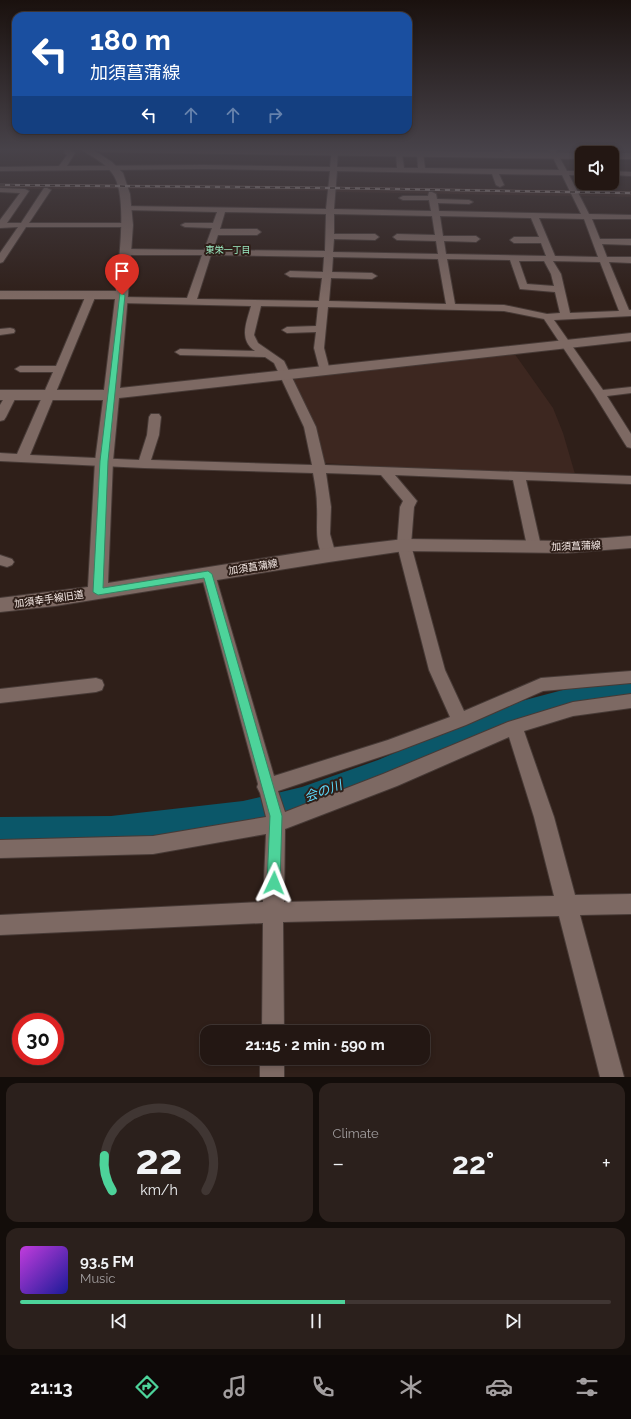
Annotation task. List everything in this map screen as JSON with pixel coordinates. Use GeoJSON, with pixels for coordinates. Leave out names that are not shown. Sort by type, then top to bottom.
{"type":"FeatureCollection","features":[{"type":"Feature","properties":{"kind":"street"},"geometry":{"type":"LineString","coordinates":[[0,225],[18,199]]}},
{"type":"Feature","properties":{"kind":"street"},"geometry":{"type":"LineString","coordinates":[[0,259],[41,199]]}},
{"type":"Feature","properties":{"kind":"street"},"geometry":{"type":"LineString","coordinates":[[98,592],[104,461],[126,252],[127,225],[125,199]]}},
{"type":"Feature","properties":{"kind":"street"},"geometry":{"type":"LineString","coordinates":[[324,371],[320,348],[329,254],[331,199]]}},
{"type":"Feature","properties":{"kind":"street"},"geometry":{"type":"LineString","coordinates":[[432,199],[451,307]]}},
{"type":"Feature","properties":{"kind":"street"},"geometry":{"type":"LineString","coordinates":[[444,199],[469,202]]}},
{"type":"Feature","properties":{"kind":"street"},"geometry":{"type":"LineString","coordinates":[[0,295],[91,295],[191,302],[504,308],[546,316],[628,313],[587,216],[578,199]]}},
{"type":"Feature","properties":{"kind":"street"},"geometry":{"type":"LineString","coordinates":[[372,202],[372,216]]}},
{"type":"Feature","properties":{"kind":"street"},"geometry":{"type":"LineString","coordinates":[[0,208],[12,208]]}},
{"type":"Feature","properties":{"kind":"street"},"geometry":{"type":"LineString","coordinates":[[126,208],[222,210],[330,216],[436,214],[631,217]]}},
{"type":"Feature","properties":{"kind":"street"},"geometry":{"type":"LineString","coordinates":[[191,302],[222,210]]}},
{"type":"Feature","properties":{"kind":"street"},"geometry":{"type":"LineString","coordinates":[[534,216],[545,240],[556,274],[566,316]]}},
{"type":"Feature","properties":{"kind":"street"},"geometry":{"type":"LineString","coordinates":[[0,225],[127,225]]}},
{"type":"Feature","properties":{"kind":"street"},"geometry":{"type":"LineString","coordinates":[[185,225],[257,232]]}},
{"type":"Feature","properties":{"kind":"street"},"geometry":{"type":"LineString","coordinates":[[330,236],[375,237]]}},
{"type":"Feature","properties":{"kind":"street"},"geometry":{"type":"LineString","coordinates":[[397,237],[476,239]]}},
{"type":"Feature","properties":{"kind":"street"},"geometry":{"type":"LineString","coordinates":[[514,240],[545,240]]}},
{"type":"Feature","properties":{"kind":"street"},"geometry":{"type":"LineString","coordinates":[[597,241],[631,242]]}},
{"type":"Feature","properties":{"kind":"street"},"geometry":{"type":"LineString","coordinates":[[126,252],[208,252],[631,260]]}},
{"type":"Feature","properties":{"kind":"street"},"geometry":{"type":"LineString","coordinates":[[514,258],[523,287],[560,289]]}},
{"type":"Feature","properties":{"kind":"street"},"geometry":{"type":"LineString","coordinates":[[290,274],[372,276]]}},
{"type":"Feature","properties":{"kind":"street"},"geometry":{"type":"LineString","coordinates":[[22,458],[91,295]]}},
{"type":"Feature","properties":{"kind":"street"},"geometry":{"type":"LineString","coordinates":[[258,303],[250,335],[253,345],[279,361],[287,375],[310,427],[319,468],[324,507],[323,534],[329,554]]}},
{"type":"Feature","properties":{"kind":"street"},"geometry":{"type":"LineString","coordinates":[[546,316],[600,394],[631,444]]}},
{"type":"Feature","properties":{"kind":"street"},"geometry":{"type":"LineString","coordinates":[[287,330],[321,330]]}},
{"type":"Feature","properties":{"kind":"street"},"geometry":{"type":"LineString","coordinates":[[0,417],[6,395],[110,394],[631,337]]}},
{"type":"Feature","properties":{"kind":"street"},"geometry":{"type":"LineString","coordinates":[[180,352],[268,354]]}},
{"type":"Feature","properties":{"kind":"street"},"geometry":{"type":"LineString","coordinates":[[20,369],[60,369]]}},
{"type":"Feature","properties":{"kind":"street"},"geometry":{"type":"LineString","coordinates":[[600,394],[631,390]]}},
{"type":"Feature","properties":{"kind":"street"},"geometry":{"type":"LineString","coordinates":[[144,464],[153,435],[155,417]]}},
{"type":"Feature","properties":{"kind":"street"},"geometry":{"type":"LineString","coordinates":[[0,457],[144,464],[385,470],[631,480]]}},
{"type":"Feature","properties":{"kind":"street"},"geometry":{"type":"LineString","coordinates":[[385,470],[410,501],[407,507],[404,544],[437,670],[460,720]]}},
{"type":"Feature","properties":{"kind":"street"},"geometry":{"type":"LineString","coordinates":[[518,475],[534,546]]}},
{"type":"Feature","properties":{"kind":"street","name":"加須菖蒲線"},"geometry":{"type":"LineString","coordinates":[[98,592],[329,554],[404,544],[592,546],[631,542]]}},
{"type":"Feature","properties":{"kind":"street"},"geometry":{"type":"LineString","coordinates":[[208,574],[276,820],[273,912],[273,1025]]}},
{"type":"Feature","properties":{"kind":"street","name":"加須幸手線旧道"},"geometry":{"type":"LineString","coordinates":[[0,605],[55,599],[98,592]]}},
{"type":"Feature","properties":{"kind":"street"},"geometry":{"type":"LineString","coordinates":[[268,791],[460,720],[541,685],[631,677]]}},
{"type":"Feature","properties":{"kind":"street"},"geometry":{"type":"LineString","coordinates":[[0,696],[96,685]]}},
{"type":"Feature","properties":{"kind":"street"},"geometry":{"type":"LineString","coordinates":[[0,849],[153,845],[276,820],[390,780],[514,727],[573,709],[631,701]]}},
{"type":"Feature","properties":{"kind":"street"},"geometry":{"type":"LineString","coordinates":[[514,727],[544,817],[612,1077]]}},
{"type":"Feature","properties":{"kind":"street"},"geometry":{"type":"LineString","coordinates":[[0,925],[273,912],[631,904]]}},
{"type":"Feature","properties":{"kind":"street"},"geometry":{"type":"LineString","coordinates":[[272,1065],[272,1077]]}},
{"type":"Feature","properties":{"kind":"shaded area"},"geometry":{"type":"Polygon","coordinates":[[[514,353],[553,408],[563,433],[575,474],[443,470],[322,463],[292,379],[514,353]]]}},
{"type":"Feature","properties":{"kind":"waterway","name":"会の川"},"geometry":{"type":"LineString","coordinates":[[0,830],[111,829],[243,814],[302,799],[388,768],[510,714],[593,692],[631,690]]}},
{"type":"Feature","properties":{"kind":"district","name":"東栄一丁目"},"geometry":{"type":"Point","coordinates":[228,250]}},
{"type":"Feature","properties":{"kind":"route"},"geometry":{"type":"LineString","coordinates":[[122,295],[110,394],[104,461],[98,592],[208,574],[266,787],[276,816],[274,883]]}}]}
